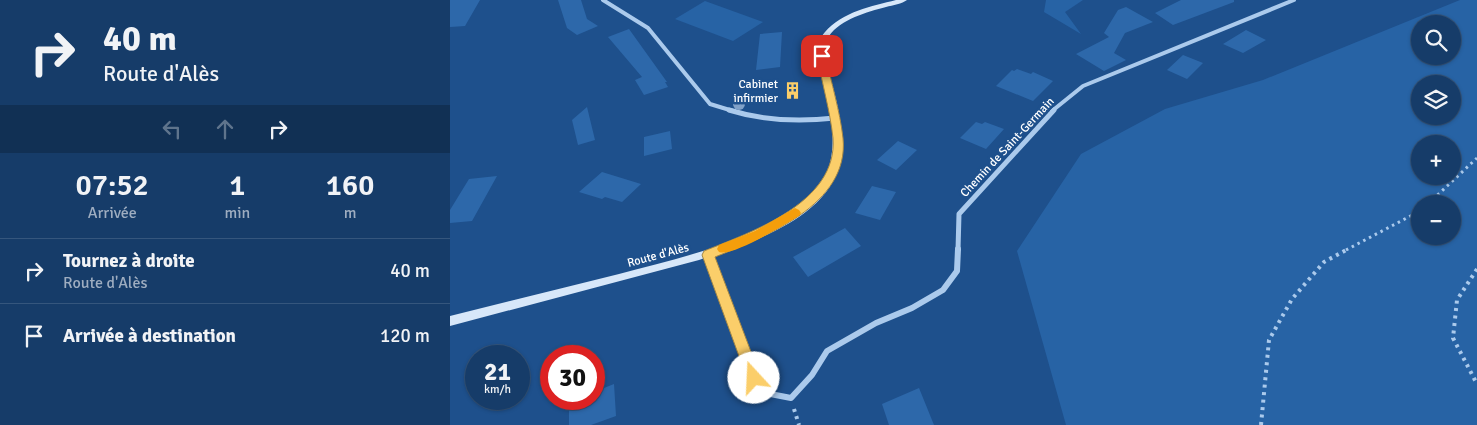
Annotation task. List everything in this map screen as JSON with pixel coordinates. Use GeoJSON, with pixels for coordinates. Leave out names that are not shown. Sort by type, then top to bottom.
{"type":"FeatureCollection","features":[{"type":"Feature","properties":{"kind":"main road","name":"Route d'Alès"},"geometry":{"type":"LineString","coordinates":[[450,320],[708,255],[759,234],[784,220],[820,193],[830,178],[837,156],[838,139],[822,56],[822,42],[828,32],[858,14],[904,0]]}},
{"type":"Feature","properties":{"kind":"street"},"geometry":{"type":"LineString","coordinates":[[603,0],[648,28],[710,104],[745,115],[768,119],[804,121],[835,118]]}},
{"type":"Feature","properties":{"kind":"street","name":"Chemin de Saint-Germain"},"geometry":{"type":"LineString","coordinates":[[708,255],[760,392],[791,398],[812,375],[827,352],[876,322],[912,308],[944,290],[958,271],[959,214],[1059,104],[1083,86],[1294,0]]}},
{"type":"Feature","properties":{"kind":"path"},"geometry":{"type":"LineString","coordinates":[[1438,195],[1477,158]]}},
{"type":"Feature","properties":{"kind":"path"},"geometry":{"type":"LineString","coordinates":[[1261,425],[1269,340],[1292,299],[1324,262],[1411,216]]}},
{"type":"Feature","properties":{"kind":"path"},"geometry":{"type":"LineString","coordinates":[[1477,269],[1457,300],[1453,338],[1466,368],[1477,384]]}},
{"type":"Feature","properties":{"kind":"shaded area"},"geometry":{"type":"Polygon","coordinates":[[[1046,0],[1083,0],[1065,12],[1081,34],[1044,12],[1046,0]]]}},
{"type":"Feature","properties":{"kind":"shaded area"},"geometry":{"type":"Polygon","coordinates":[[[1460,0],[1477,0],[1477,425],[1066,425],[1017,251],[1081,154],[1165,109],[1263,80],[1411,20],[1411,65],[1461,65],[1461,15],[1423,15],[1460,0]]]}},
{"type":"Feature","properties":{"kind":"shaded area"},"geometry":{"type":"Polygon","coordinates":[[[705,1],[763,22],[733,41],[675,19],[705,1]]]}},
{"type":"Feature","properties":{"kind":"building"},"geometry":{"type":"Polygon","coordinates":[[[450,0],[480,0],[465,26],[450,27],[450,0]]]}},
{"type":"Feature","properties":{"kind":"building"},"geometry":{"type":"Polygon","coordinates":[[[558,0],[581,0],[587,19],[598,26],[577,35],[567,28],[558,0]]]}},
{"type":"Feature","properties":{"kind":"building"},"geometry":{"type":"Polygon","coordinates":[[[1181,0],[1234,0],[1234,2],[1173,25],[1155,13],[1181,0]]]}},
{"type":"Feature","properties":{"kind":"building"},"geometry":{"type":"Polygon","coordinates":[[[1126,7],[1153,22],[1125,33],[1114,53],[1126,60],[1104,71],[1076,54],[1109,37],[1104,33],[1118,10],[1126,7]]]}},
{"type":"Feature","properties":{"kind":"building"},"geometry":{"type":"Polygon","coordinates":[[[629,29],[667,82],[665,82],[668,87],[644,95],[635,80],[642,77],[608,37],[629,29]]]}},
{"type":"Feature","properties":{"kind":"building"},"geometry":{"type":"Polygon","coordinates":[[[1246,30],[1266,40],[1243,53],[1223,44],[1246,30]]]}},
{"type":"Feature","properties":{"kind":"building"},"geometry":{"type":"Polygon","coordinates":[[[782,32],[780,67],[756,70],[760,34],[782,32]]]}},
{"type":"Feature","properties":{"kind":"building"},"geometry":{"type":"Polygon","coordinates":[[[1183,55],[1203,63],[1187,79],[1167,70],[1183,55]]]}},
{"type":"Feature","properties":{"kind":"building"},"geometry":{"type":"Polygon","coordinates":[[[1017,69],[1031,74],[1033,72],[1053,81],[1033,101],[996,86],[1012,70],[1017,69]]]}},
{"type":"Feature","properties":{"kind":"building"},"geometry":{"type":"Polygon","coordinates":[[[587,107],[595,140],[578,145],[572,120],[587,107]]]}},
{"type":"Feature","properties":{"kind":"building"},"geometry":{"type":"Polygon","coordinates":[[[976,122],[982,124],[985,122],[1004,129],[986,149],[960,138],[976,122]]]}},
{"type":"Feature","properties":{"kind":"building"},"geometry":{"type":"Polygon","coordinates":[[[670,131],[672,149],[644,156],[644,137],[670,131]]]}},
{"type":"Feature","properties":{"kind":"building"},"geometry":{"type":"Polygon","coordinates":[[[898,141],[917,150],[896,170],[877,160],[898,141]]]}},
{"type":"Feature","properties":{"kind":"building"},"geometry":{"type":"Polygon","coordinates":[[[602,172],[641,184],[622,202],[605,197],[602,199],[579,192],[602,172]]]}},
{"type":"Feature","properties":{"kind":"building"},"geometry":{"type":"Polygon","coordinates":[[[497,176],[472,221],[450,223],[450,210],[469,179],[497,176]]]}},
{"type":"Feature","properties":{"kind":"building"},"geometry":{"type":"Polygon","coordinates":[[[872,186],[896,192],[880,220],[855,213],[872,186]]]}},
{"type":"Feature","properties":{"kind":"building"},"geometry":{"type":"Polygon","coordinates":[[[845,228],[861,246],[808,277],[793,257],[845,228]]]}},
{"type":"Feature","properties":{"kind":"building"},"geometry":{"type":"Polygon","coordinates":[[[614,384],[616,416],[591,425],[569,425],[569,410],[605,410],[605,388],[614,384]]]}},
{"type":"Feature","properties":{"kind":"building"},"geometry":{"type":"Polygon","coordinates":[[[919,388],[934,425],[889,425],[882,404],[919,388]]]}},
{"type":"Feature","properties":{"kind":"slow traffic"},"geometry":{"type":"LineString","coordinates":[[723,249],[759,234],[795,213]]}},
{"type":"Feature","properties":{"kind":"place","name":"Cabinet infirmier"},"geometry":{"type":"Point","coordinates":[792,91]}},
{"type":"Feature","properties":{"kind":"route"},"geometry":{"type":"LineString","coordinates":[[754,378],[708,255],[759,234],[784,220],[820,193],[830,178],[837,156],[838,139],[822,56]]}}]}
